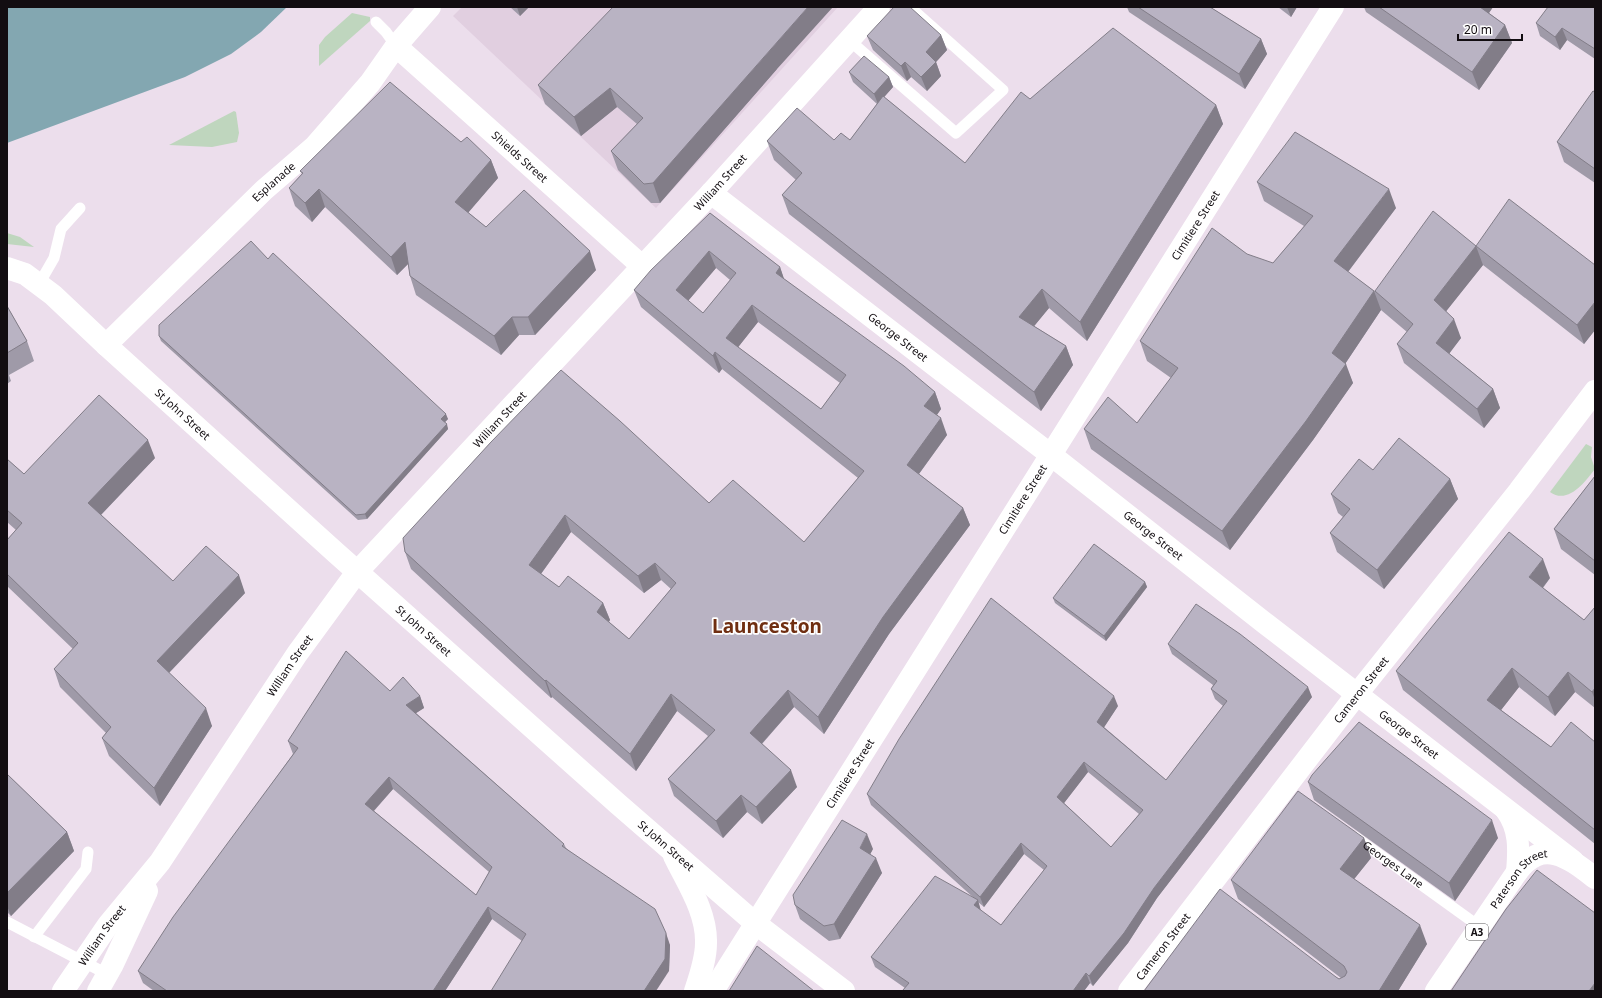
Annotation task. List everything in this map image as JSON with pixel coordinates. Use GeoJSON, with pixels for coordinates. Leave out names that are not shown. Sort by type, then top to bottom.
{"type":"FeatureCollection","features":[{"type":"Feature","properties":{"kind":"main road","name":"Esplanade"},"geometry":{"type":"LineString","coordinates":[[106,345],[258,196],[315,146],[370,83],[396,46],[430,7]]}},
{"type":"Feature","properties":{"kind":"main road","name":"William Street"},"geometry":{"type":"LineString","coordinates":[[63,991],[108,925],[160,862],[297,654],[357,572],[712,193],[879,7]]}},
{"type":"Feature","properties":{"kind":"main road","name":"Cimitiere Street"},"geometry":{"type":"LineString","coordinates":[[713,991],[1333,7]]}},
{"type":"Feature","properties":{"kind":"main road","name":"Shields Street"},"geometry":{"type":"LineString","coordinates":[[396,46],[643,267]]}},
{"type":"Feature","properties":{"kind":"main road","name":"George Street"},"geometry":{"type":"LineString","coordinates":[[712,193],[1595,878]]}},
{"type":"Feature","properties":{"kind":"main road","name":"St John Street"},"geometry":{"type":"LineString","coordinates":[[7,268],[25,274],[39,284],[357,572],[755,923],[844,991]]}},
{"type":"Feature","properties":{"kind":"main road","name":"Cameron Street"},"geometry":{"type":"LineString","coordinates":[[1130,991],[1290,790],[1357,694],[1519,491],[1595,391]]}},
{"type":"Feature","properties":{"kind":"main road"},"geometry":{"type":"LineString","coordinates":[[1502,806],[1511,818],[1518,836],[1519,853],[1517,872]]}},
{"type":"Feature","properties":{"kind":"main road"},"geometry":{"type":"LineString","coordinates":[[671,849],[698,905],[707,941],[703,964],[695,991]]}},
{"type":"Feature","properties":{"kind":"main road","name":"Paterson Street"},"geometry":{"type":"LineString","coordinates":[[1436,991],[1517,872],[1529,859],[1544,853],[1562,856],[1574,862]]}},
{"type":"Feature","properties":{"kind":"main road","name":"William Street"},"geometry":{"type":"LineString","coordinates":[[103,983],[160,862]]}},
{"type":"Feature","properties":{"kind":"lane"},"geometry":{"type":"LineString","coordinates":[[849,40],[956,133],[1003,90],[910,7]]}},
{"type":"Feature","properties":{"kind":"lane"},"geometry":{"type":"LineString","coordinates":[[376,22],[386,32],[396,46]]}},
{"type":"Feature","properties":{"kind":"lane"},"geometry":{"type":"LineString","coordinates":[[39,284],[54,258],[61,229],[80,208]]}},
{"type":"Feature","properties":{"kind":"lane","name":"Georges Lane"},"geometry":{"type":"LineString","coordinates":[[1349,833],[1480,927]]}},
{"type":"Feature","properties":{"kind":"lane"},"geometry":{"type":"LineString","coordinates":[[34,936],[86,869],[88,852]]}},
{"type":"Feature","properties":{"kind":"lane"},"geometry":{"type":"LineString","coordinates":[[7,922],[82,962],[103,983]]}},
{"type":"Feature","properties":{"kind":"shaded area"},"geometry":{"type":"Polygon","coordinates":[[[462,7],[838,7],[656,208],[453,16],[462,7]]]}},
{"type":"Feature","properties":{"kind":"green space"},"geometry":{"type":"Polygon","coordinates":[[[352,13],[370,17],[370,21],[319,66],[319,45],[325,37],[352,13]]]}},
{"type":"Feature","properties":{"kind":"green space"},"geometry":{"type":"Polygon","coordinates":[[[234,111],[236,112],[239,133],[237,142],[212,147],[169,145],[234,111]]]}},
{"type":"Feature","properties":{"kind":"green space"},"geometry":{"type":"Polygon","coordinates":[[[7,233],[20,237],[34,247],[7,244],[7,233]]]}},
{"type":"Feature","properties":{"kind":"green space"},"geometry":{"type":"Polygon","coordinates":[[[1586,444],[1592,447],[1591,457],[1595,469],[1576,490],[1570,494],[1563,496],[1550,492],[1586,444]]]}},
{"type":"Feature","properties":{"kind":"water"},"geometry":{"type":"Polygon","coordinates":[[[7,7],[287,7],[261,32],[231,54],[185,77],[7,143],[7,7]]]}},
{"type":"Feature","properties":{"kind":"building"},"geometry":{"type":"Polygon","coordinates":[[[613,7],[808,7],[653,183],[644,184],[611,151],[643,118],[610,88],[574,117],[538,85],[613,7]]]}},
{"type":"Feature","properties":{"kind":"building"},"geometry":{"type":"Polygon","coordinates":[[[894,7],[910,7],[941,35],[926,52],[936,62],[921,77],[905,62],[901,66],[867,36],[894,7]]]}},
{"type":"Feature","properties":{"kind":"building"},"geometry":{"type":"Polygon","coordinates":[[[1138,7],[1210,7],[1261,39],[1239,74],[1138,7]]]}},
{"type":"Feature","properties":{"kind":"building"},"geometry":{"type":"Polygon","coordinates":[[[1379,7],[1480,7],[1505,25],[1472,72],[1379,7]]]}},
{"type":"Feature","properties":{"kind":"building"},"geometry":{"type":"Polygon","coordinates":[[[1548,7],[1595,7],[1595,49],[1562,28],[1555,37],[1536,23],[1548,7]]]}},
{"type":"Feature","properties":{"kind":"building"},"geometry":{"type":"Polygon","coordinates":[[[1113,28],[1216,105],[1080,322],[1042,289],[1019,317],[1066,346],[1034,392],[782,195],[802,173],[767,141],[797,108],[834,140],[841,133],[850,140],[883,96],[965,163],[1021,92],[1030,99],[1113,28]]]}},
{"type":"Feature","properties":{"kind":"building"},"geometry":{"type":"Polygon","coordinates":[[[864,56],[889,77],[874,94],[849,72],[864,56]]]}},
{"type":"Feature","properties":{"kind":"building"},"geometry":{"type":"Polygon","coordinates":[[[390,82],[461,142],[467,137],[491,160],[455,202],[486,227],[524,190],[590,251],[528,317],[512,317],[494,336],[410,276],[405,242],[391,257],[319,189],[305,203],[289,188],[303,173],[300,171],[390,82]]]}},
{"type":"Feature","properties":{"kind":"building"},"geometry":{"type":"Polygon","coordinates":[[[1593,91],[1595,92],[1595,169],[1557,142],[1593,91]]]}},
{"type":"Feature","properties":{"kind":"building"},"geometry":{"type":"Polygon","coordinates":[[[1295,132],[1389,189],[1334,261],[1374,291],[1332,353],[1346,364],[1306,421],[1222,531],[1084,429],[1108,397],[1137,423],[1178,368],[1140,341],[1212,228],[1247,254],[1273,263],[1313,216],[1257,182],[1295,132]]]}},
{"type":"Feature","properties":{"kind":"building"},"geometry":{"type":"Polygon","coordinates":[[[1509,199],[1595,265],[1595,302],[1577,325],[1476,246],[1509,199]]]}},
{"type":"Feature","properties":{"kind":"building"},"geometry":{"type":"Polygon","coordinates":[[[1433,211],[1476,246],[1434,300],[1454,319],[1436,343],[1493,389],[1477,409],[1397,344],[1413,324],[1375,291],[1433,211]]]}},
{"type":"Feature","properties":{"kind":"building"},"geometry":{"type":"Polygon","coordinates":[[[710,213],[780,267],[776,273],[904,366],[935,392],[924,406],[941,418],[907,465],[963,508],[883,617],[818,717],[788,690],[750,733],[791,770],[756,807],[741,795],[716,821],[668,779],[715,730],[671,694],[630,754],[546,680],[545,681],[405,552],[403,538],[491,442],[561,370],[620,421],[709,503],[733,480],[804,542],[864,471],[715,352],[713,356],[634,290],[651,270],[710,213]],[[709,251],[676,290],[703,313],[736,273],[709,251]],[[752,305],[726,338],[821,409],[846,375],[752,305]],[[565,515],[529,565],[559,587],[568,576],[603,603],[597,612],[629,639],[676,583],[655,563],[638,576],[565,515]]]}},
{"type":"Feature","properties":{"kind":"building"},"geometry":{"type":"Polygon","coordinates":[[[251,241],[268,259],[273,253],[446,414],[441,419],[447,424],[365,514],[356,515],[159,336],[159,325],[251,241]]]}},
{"type":"Feature","properties":{"kind":"building"},"geometry":{"type":"Polygon","coordinates":[[[7,306],[27,341],[7,353],[7,306]]]}},
{"type":"Feature","properties":{"kind":"building"},"geometry":{"type":"Polygon","coordinates":[[[99,395],[148,440],[88,503],[173,581],[206,546],[239,575],[157,661],[206,708],[154,788],[102,738],[111,727],[54,669],[78,643],[7,574],[7,540],[22,523],[7,510],[7,459],[24,474],[99,395]]]}},
{"type":"Feature","properties":{"kind":"building"},"geometry":{"type":"Polygon","coordinates":[[[1399,438],[1450,479],[1377,570],[1330,533],[1350,509],[1331,494],[1359,459],[1373,470],[1399,438]]]}},
{"type":"Feature","properties":{"kind":"building"},"geometry":{"type":"Polygon","coordinates":[[[1595,476],[1595,561],[1554,529],[1595,476]]]}},
{"type":"Feature","properties":{"kind":"building"},"geometry":{"type":"Polygon","coordinates":[[[1509,532],[1543,559],[1529,577],[1584,620],[1595,607],[1595,688],[1592,692],[1568,672],[1548,697],[1512,668],[1487,700],[1551,747],[1571,722],[1595,742],[1595,830],[1396,671],[1509,532]]]}},
{"type":"Feature","properties":{"kind":"building"},"geometry":{"type":"Polygon","coordinates":[[[1094,544],[1145,582],[1104,636],[1053,598],[1094,544]]]}},
{"type":"Feature","properties":{"kind":"building"},"geometry":{"type":"Polygon","coordinates":[[[991,598],[1114,696],[1097,722],[1166,780],[1227,701],[1211,689],[1217,681],[1168,644],[1196,604],[1240,634],[1308,687],[1154,888],[1124,933],[1089,976],[1086,973],[1073,991],[904,991],[903,990],[909,983],[871,957],[935,876],[978,900],[974,905],[1001,925],[1047,866],[1021,843],[980,897],[867,794],[899,739],[991,598]],[[1084,762],[1057,797],[1111,847],[1143,810],[1084,762]]]}},
{"type":"Feature","properties":{"kind":"building"},"geometry":{"type":"Polygon","coordinates":[[[346,651],[390,691],[403,677],[420,696],[406,705],[564,844],[562,846],[655,909],[666,933],[665,959],[644,991],[491,991],[526,934],[488,907],[433,991],[167,991],[138,971],[173,917],[298,748],[288,741],[346,651]],[[389,777],[365,804],[476,895],[492,867],[389,777]]]}},
{"type":"Feature","properties":{"kind":"building"},"geometry":{"type":"Polygon","coordinates":[[[1359,722],[1492,820],[1449,883],[1308,782],[1312,775],[1359,722]]]}},
{"type":"Feature","properties":{"kind":"building"},"geometry":{"type":"Polygon","coordinates":[[[7,774],[67,832],[7,893],[7,774]]]}},
{"type":"Feature","properties":{"kind":"building"},"geometry":{"type":"Polygon","coordinates":[[[1298,791],[1364,838],[1340,869],[1420,925],[1379,991],[1144,991],[1220,889],[1336,977],[1339,979],[1345,976],[1347,972],[1344,966],[1231,880],[1298,791]]]}},
{"type":"Feature","properties":{"kind":"building"},"geometry":{"type":"Polygon","coordinates":[[[842,820],[867,834],[860,848],[876,858],[834,924],[824,926],[795,905],[793,895],[842,820]]]}},
{"type":"Feature","properties":{"kind":"building"},"geometry":{"type":"Polygon","coordinates":[[[1537,870],[1595,913],[1595,983],[1589,991],[1451,991],[1506,909],[1537,870]]]}},
{"type":"Feature","properties":{"kind":"building"},"geometry":{"type":"Polygon","coordinates":[[[757,946],[814,991],[729,991],[757,946]]]}},
{"type":"Feature","properties":{"kind":"district","name":"Launceston"},"geometry":{"type":"Point","coordinates":[767,626]}}]}
